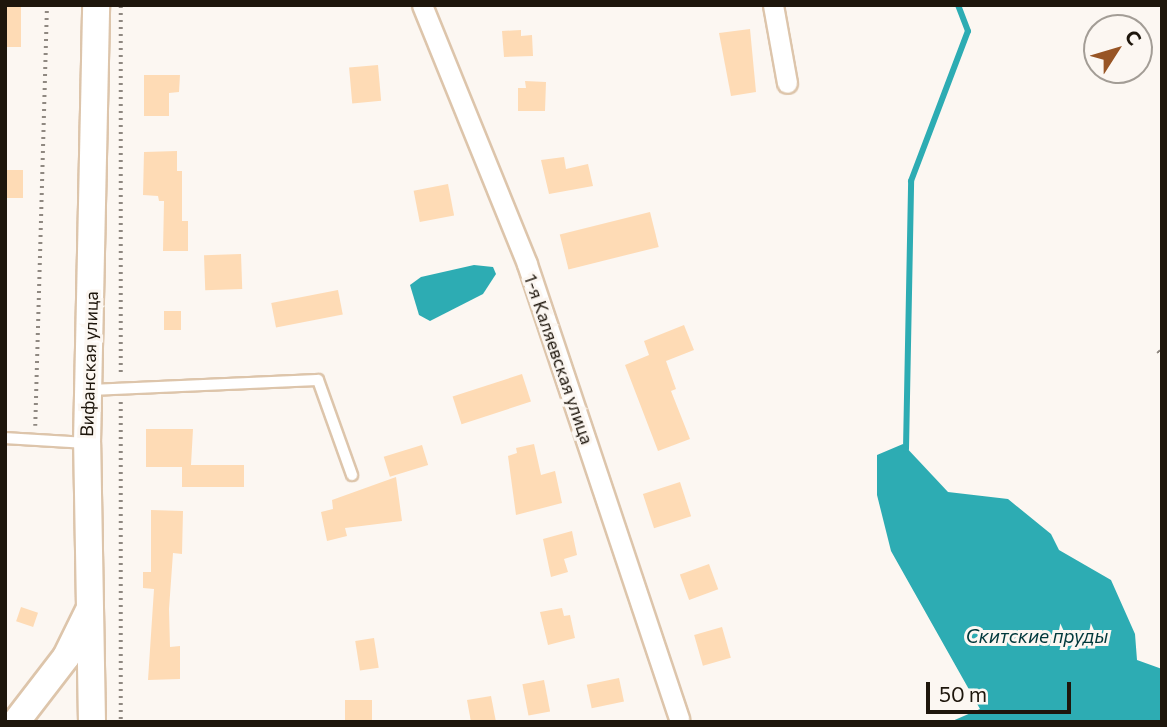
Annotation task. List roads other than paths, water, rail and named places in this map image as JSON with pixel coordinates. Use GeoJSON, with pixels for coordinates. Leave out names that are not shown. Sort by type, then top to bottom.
{"type":"FeatureCollection","features":[{"type":"Feature","properties":{"kind":"main road","name":"Вифанская улица"},"geometry":{"type":"LineString","coordinates":[[92,722],[92,604],[87,443],[96,5]]}},
{"type":"Feature","properties":{"kind":"main road"},"geometry":{"type":"LineString","coordinates":[[16,722],[66,657],[92,604]]}},
{"type":"Feature","properties":{"kind":"street","name":"1-я Каляевская улица"},"geometry":{"type":"LineString","coordinates":[[422,5],[527,264],[679,719]]}},
{"type":"Feature","properties":{"kind":"street"},"geometry":{"type":"LineString","coordinates":[[773,5],[787,83]]}},
{"type":"Feature","properties":{"kind":"lane"},"geometry":{"type":"LineString","coordinates":[[90,390],[318,380],[352,475]]}},
{"type":"Feature","properties":{"kind":"lane"},"geometry":{"type":"LineString","coordinates":[[5,438],[87,443]]}},
{"type":"Feature","properties":{"kind":"water"},"geometry":{"type":"Polygon","coordinates":[[[474,265],[493,267],[496,274],[483,294],[430,321],[419,315],[410,285],[421,277],[474,265]]]}},
{"type":"Feature","properties":{"kind":"water","name":"Скитские пруды"},"geometry":{"type":"Polygon","coordinates":[[[903,444],[948,492],[1008,499],[1051,534],[1059,550],[1111,580],[1135,634],[1137,660],[1162,669],[1162,722],[950,722],[980,709],[891,551],[877,495],[877,455],[903,444]]]}},
{"type":"Feature","properties":{"kind":"waterway"},"geometry":{"type":"LineString","coordinates":[[906,449],[911,181],[968,31],[958,5]]}}]}
